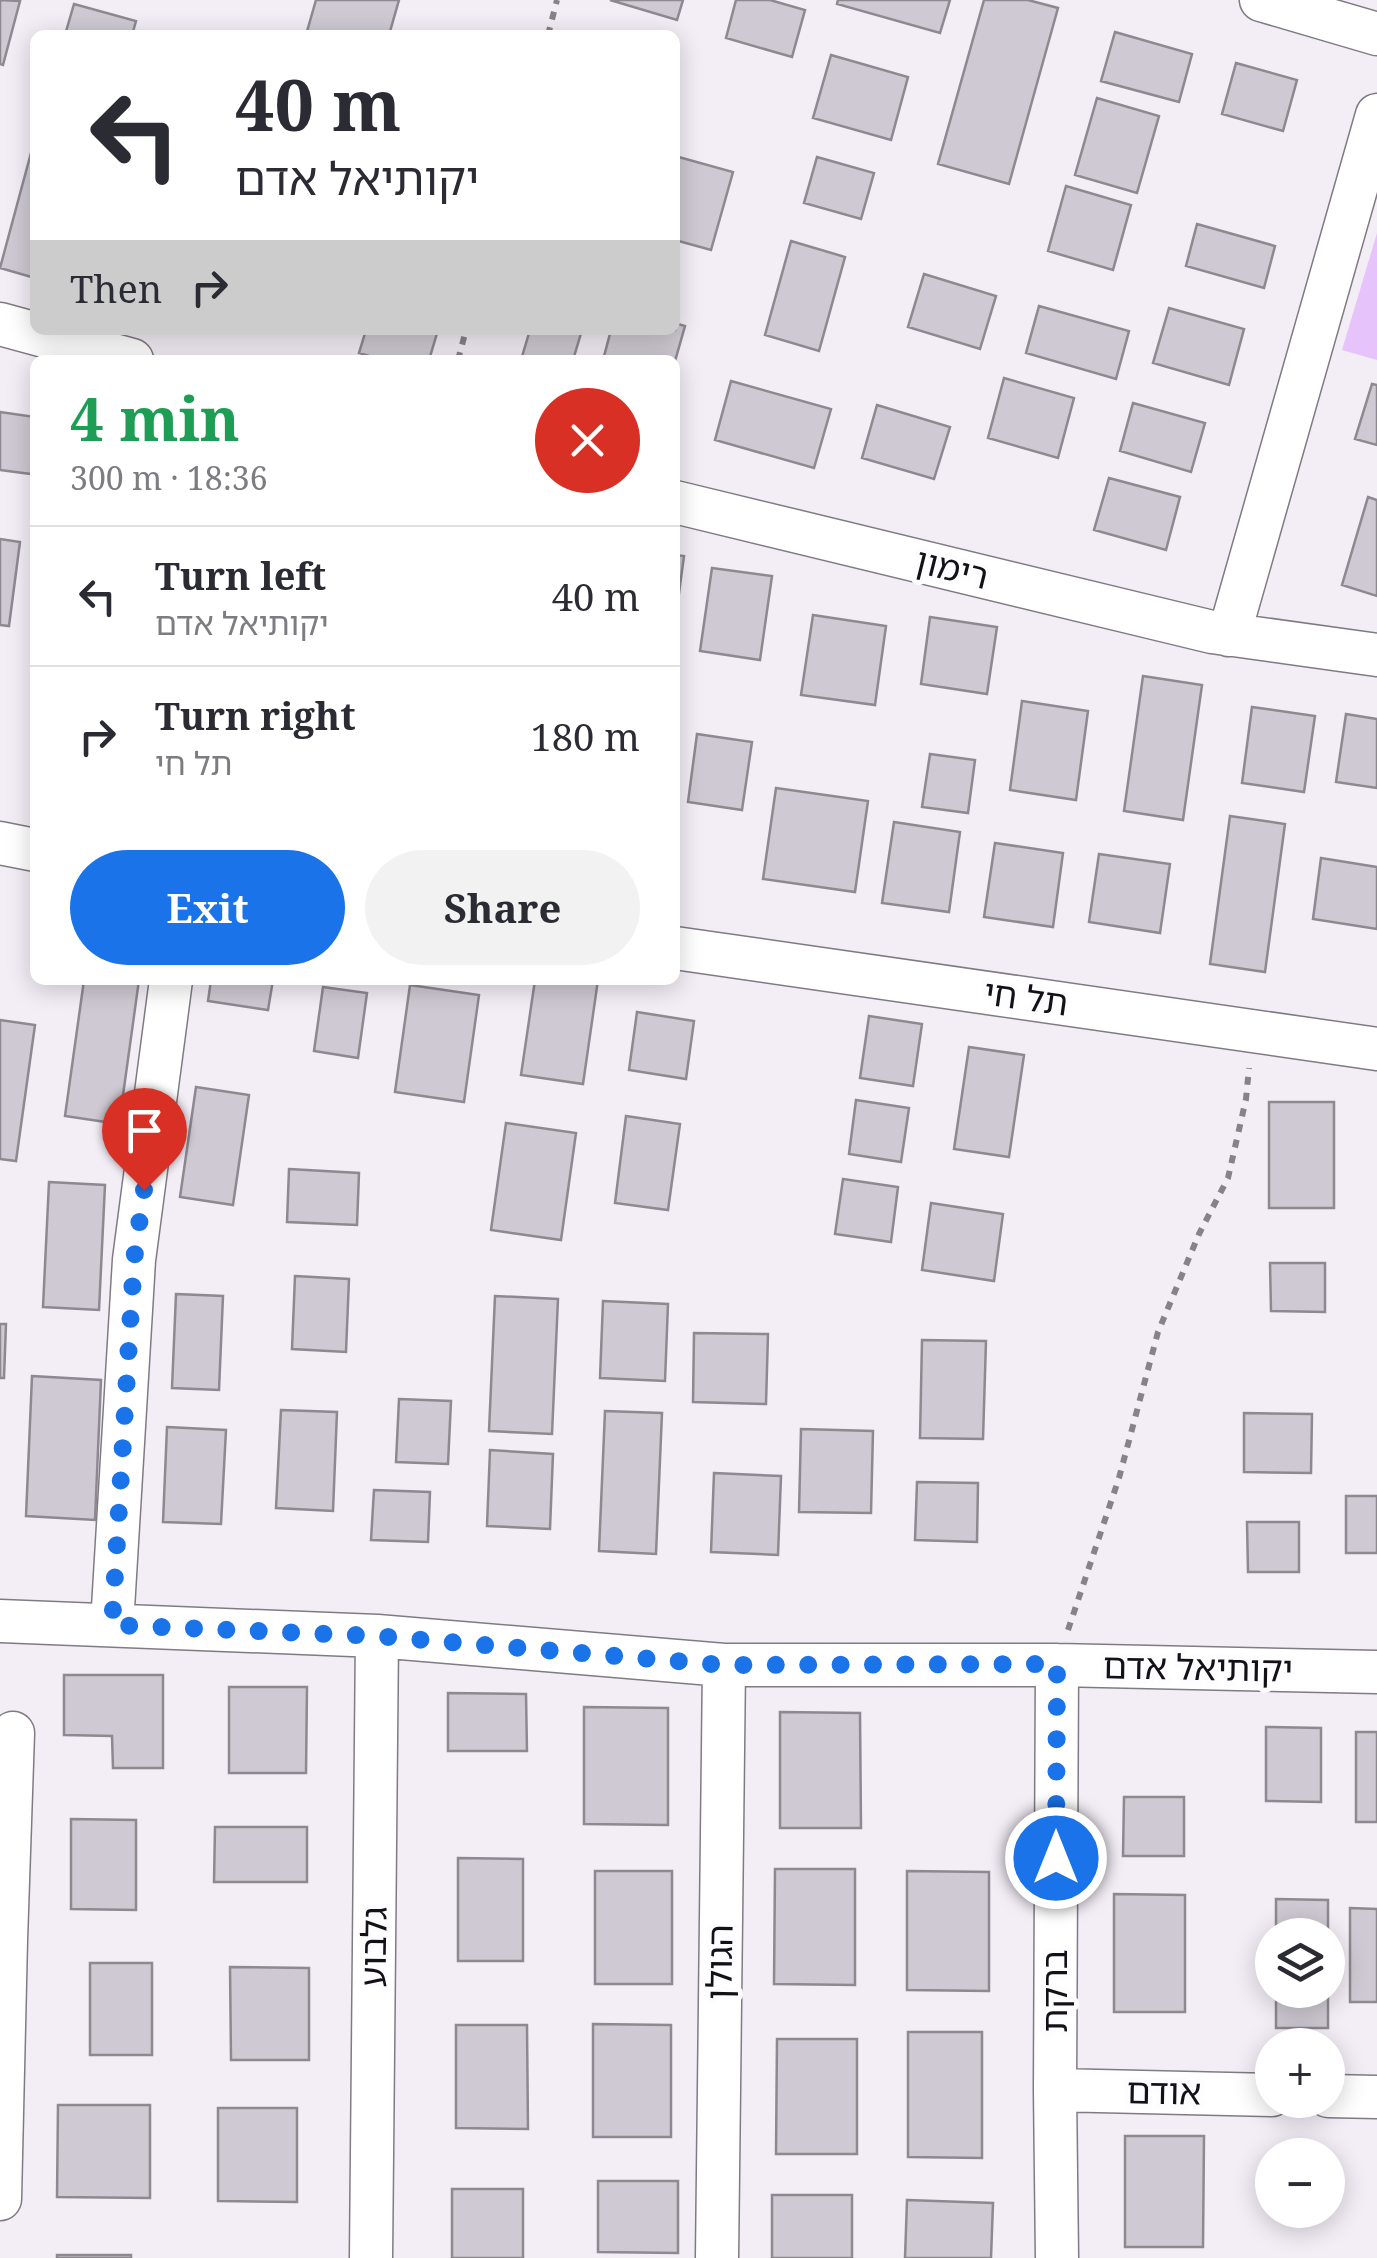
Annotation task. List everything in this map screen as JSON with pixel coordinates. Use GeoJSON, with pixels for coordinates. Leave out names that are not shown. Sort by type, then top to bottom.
{"type":"FeatureCollection","features":[{"type":"Feature","properties":{"kind":"street"},"geometry":{"type":"LineString","coordinates":[[1261,0],[1377,34]]}},
{"type":"Feature","properties":{"kind":"street"},"geometry":{"type":"LineString","coordinates":[[1229,634],[1377,115]]}},
{"type":"Feature","properties":{"kind":"street"},"geometry":{"type":"LineString","coordinates":[[0,324],[30,332]]}},
{"type":"Feature","properties":{"kind":"street"},"geometry":{"type":"LineString","coordinates":[[40,335],[114,355]]}},
{"type":"Feature","properties":{"kind":"street","name":"רימון"},"geometry":{"type":"LineString","coordinates":[[680,503],[1229,634],[1377,654]]}},
{"type":"Feature","properties":{"kind":"street"},"geometry":{"type":"LineString","coordinates":[[0,843],[30,849]]}},
{"type":"Feature","properties":{"kind":"street","name":"תל חי"},"geometry":{"type":"LineString","coordinates":[[680,949],[1377,1049]]}},
{"type":"Feature","properties":{"kind":"street"},"geometry":{"type":"LineString","coordinates":[[112,1625],[134,1260],[170,985]]}},
{"type":"Feature","properties":{"kind":"street","name":"יקותיאל אדם"},"geometry":{"type":"LineString","coordinates":[[0,1621],[377,1636],[724,1665],[1057,1664],[1377,1672]]}},
{"type":"Feature","properties":{"kind":"street","name":"גלבוע"},"geometry":{"type":"LineString","coordinates":[[371,2258],[377,1636]]}},
{"type":"Feature","properties":{"kind":"street","name":"ברקת"},"geometry":{"type":"LineString","coordinates":[[1057,1664],[1057,2258]]}},
{"type":"Feature","properties":{"kind":"street","name":"הגולן"},"geometry":{"type":"LineString","coordinates":[[717,2258],[724,1665]]}},
{"type":"Feature","properties":{"kind":"street"},"geometry":{"type":"LineString","coordinates":[[0,2199],[3,1940],[13,1734]]}},
{"type":"Feature","properties":{"kind":"street","name":"אודם"},"geometry":{"type":"LineString","coordinates":[[1055,2090],[1255,2094]]}},
{"type":"Feature","properties":{"kind":"street"},"geometry":{"type":"LineString","coordinates":[[1345,2096],[1377,2096]]}},
{"type":"Feature","properties":{"kind":"path"},"geometry":{"type":"LineString","coordinates":[[549,30],[558,0]]}},
{"type":"Feature","properties":{"kind":"path"},"geometry":{"type":"LineString","coordinates":[[1057,1664],[1119,1478],[1158,1332],[1199,1234],[1228,1178],[1246,1099],[1251,1031]]}},
{"type":"Feature","properties":{"kind":"shaded area"},"geometry":{"type":"Polygon","coordinates":[[[1377,233],[1377,360],[1342,350],[1377,233]]]}},
{"type":"Feature","properties":{"kind":"building"},"geometry":{"type":"Polygon","coordinates":[[[0,0],[20,1],[3,65],[0,64],[0,0]]]}},
{"type":"Feature","properties":{"kind":"building"},"geometry":{"type":"Polygon","coordinates":[[[316,0],[399,0],[390,30],[307,30],[316,0]]]}},
{"type":"Feature","properties":{"kind":"building"},"geometry":{"type":"Polygon","coordinates":[[[610,0],[683,0],[677,20],[610,0]]]}},
{"type":"Feature","properties":{"kind":"building"},"geometry":{"type":"Polygon","coordinates":[[[736,0],[770,0],[805,10],[792,57],[726,38],[736,0]]]}},
{"type":"Feature","properties":{"kind":"building"},"geometry":{"type":"Polygon","coordinates":[[[838,0],[950,0],[940,33],[837,4],[838,0]]]}},
{"type":"Feature","properties":{"kind":"building"},"geometry":{"type":"Polygon","coordinates":[[[984,0],[1028,0],[1058,8],[1009,184],[938,164],[984,0]]]}},
{"type":"Feature","properties":{"kind":"building"},"geometry":{"type":"Polygon","coordinates":[[[74,4],[136,21],[133,30],[66,30],[74,4]]]}},
{"type":"Feature","properties":{"kind":"building"},"geometry":{"type":"Polygon","coordinates":[[[1115,32],[1192,54],[1179,102],[1101,81],[1115,32]]]}},
{"type":"Feature","properties":{"kind":"building"},"geometry":{"type":"Polygon","coordinates":[[[831,55],[908,77],[891,140],[813,118],[831,55]]]}},
{"type":"Feature","properties":{"kind":"building"},"geometry":{"type":"Polygon","coordinates":[[[1236,63],[1297,80],[1283,131],[1222,114],[1236,63]]]}},
{"type":"Feature","properties":{"kind":"building"},"geometry":{"type":"Polygon","coordinates":[[[1097,98],[1159,116],[1137,193],[1075,175],[1097,98]]]}},
{"type":"Feature","properties":{"kind":"building"},"geometry":{"type":"Polygon","coordinates":[[[30,157],[30,277],[0,268],[30,157]]]}},
{"type":"Feature","properties":{"kind":"building"},"geometry":{"type":"Polygon","coordinates":[[[680,157],[733,172],[711,250],[680,241],[680,157]]]}},
{"type":"Feature","properties":{"kind":"building"},"geometry":{"type":"Polygon","coordinates":[[[817,157],[874,173],[861,219],[804,203],[817,157]]]}},
{"type":"Feature","properties":{"kind":"building"},"geometry":{"type":"Polygon","coordinates":[[[1066,186],[1131,205],[1113,270],[1048,251],[1066,186]]]}},
{"type":"Feature","properties":{"kind":"building"},"geometry":{"type":"Polygon","coordinates":[[[1197,224],[1275,246],[1264,288],[1186,266],[1197,224]]]}},
{"type":"Feature","properties":{"kind":"building"},"geometry":{"type":"Polygon","coordinates":[[[791,241],[845,257],[819,351],[765,335],[791,241]]]}},
{"type":"Feature","properties":{"kind":"building"},"geometry":{"type":"Polygon","coordinates":[[[924,274],[996,296],[980,349],[908,327],[924,274]]]}},
{"type":"Feature","properties":{"kind":"building"},"geometry":{"type":"Polygon","coordinates":[[[1039,306],[1129,331],[1116,379],[1026,353],[1039,306]]]}},
{"type":"Feature","properties":{"kind":"building"},"geometry":{"type":"Polygon","coordinates":[[[1169,308],[1244,329],[1229,385],[1153,363],[1169,308]]]}},
{"type":"Feature","properties":{"kind":"building"},"geometry":{"type":"Polygon","coordinates":[[[680,324],[685,326],[677,355],[604,355],[610,335],[680,335],[680,324]]]}},
{"type":"Feature","properties":{"kind":"building"},"geometry":{"type":"Polygon","coordinates":[[[364,335],[436,335],[430,355],[359,353],[364,335]]]}},
{"type":"Feature","properties":{"kind":"building"},"geometry":{"type":"Polygon","coordinates":[[[528,335],[580,335],[574,355],[522,355],[528,335]]]}},
{"type":"Feature","properties":{"kind":"building"},"geometry":{"type":"Polygon","coordinates":[[[1004,378],[1074,398],[1058,458],[988,438],[1004,378]]]}},
{"type":"Feature","properties":{"kind":"building"},"geometry":{"type":"Polygon","coordinates":[[[731,381],[831,409],[814,468],[715,440],[731,381]]]}},
{"type":"Feature","properties":{"kind":"building"},"geometry":{"type":"Polygon","coordinates":[[[1372,384],[1377,385],[1377,445],[1355,439],[1372,384]]]}},
{"type":"Feature","properties":{"kind":"building"},"geometry":{"type":"Polygon","coordinates":[[[1133,403],[1205,423],[1191,472],[1120,451],[1133,403]]]}},
{"type":"Feature","properties":{"kind":"building"},"geometry":{"type":"Polygon","coordinates":[[[877,405],[950,427],[934,479],[862,458],[877,405]]]}},
{"type":"Feature","properties":{"kind":"building"},"geometry":{"type":"Polygon","coordinates":[[[0,412],[30,416],[30,474],[0,470],[0,412]]]}},
{"type":"Feature","properties":{"kind":"building"},"geometry":{"type":"Polygon","coordinates":[[[1109,478],[1180,497],[1166,550],[1094,530],[1109,478]]]}},
{"type":"Feature","properties":{"kind":"building"},"geometry":{"type":"Polygon","coordinates":[[[1368,497],[1377,500],[1377,596],[1342,585],[1368,497]]]}},
{"type":"Feature","properties":{"kind":"building"},"geometry":{"type":"Polygon","coordinates":[[[0,539],[20,542],[9,626],[0,625],[0,539]]]}},
{"type":"Feature","properties":{"kind":"building"},"geometry":{"type":"Polygon","coordinates":[[[712,568],[772,576],[760,660],[700,651],[712,568]]]}},
{"type":"Feature","properties":{"kind":"building"},"geometry":{"type":"Polygon","coordinates":[[[813,615],[886,626],[875,705],[801,695],[813,615]]]}},
{"type":"Feature","properties":{"kind":"building"},"geometry":{"type":"Polygon","coordinates":[[[930,617],[997,627],[987,694],[921,684],[930,617]]]}},
{"type":"Feature","properties":{"kind":"building"},"geometry":{"type":"Polygon","coordinates":[[[1143,676],[1202,685],[1183,820],[1124,811],[1143,676]]]}},
{"type":"Feature","properties":{"kind":"building"},"geometry":{"type":"Polygon","coordinates":[[[1022,701],[1088,711],[1076,800],[1010,790],[1022,701]]]}},
{"type":"Feature","properties":{"kind":"building"},"geometry":{"type":"Polygon","coordinates":[[[1252,707],[1315,716],[1304,792],[1242,783],[1252,707]]]}},
{"type":"Feature","properties":{"kind":"building"},"geometry":{"type":"Polygon","coordinates":[[[1346,714],[1377,719],[1377,788],[1336,782],[1346,714]]]}},
{"type":"Feature","properties":{"kind":"building"},"geometry":{"type":"Polygon","coordinates":[[[697,734],[752,742],[742,810],[688,802],[697,734]]]}},
{"type":"Feature","properties":{"kind":"building"},"geometry":{"type":"Polygon","coordinates":[[[930,754],[975,760],[968,813],[922,807],[930,754]]]}},
{"type":"Feature","properties":{"kind":"building"},"geometry":{"type":"Polygon","coordinates":[[[776,788],[868,801],[855,892],[763,879],[776,788]]]}},
{"type":"Feature","properties":{"kind":"building"},"geometry":{"type":"Polygon","coordinates":[[[1230,816],[1285,824],[1265,972],[1210,964],[1230,816]]]}},
{"type":"Feature","properties":{"kind":"building"},"geometry":{"type":"Polygon","coordinates":[[[894,822],[960,832],[949,912],[882,903],[894,822]]]}},
{"type":"Feature","properties":{"kind":"building"},"geometry":{"type":"Polygon","coordinates":[[[995,843],[1063,853],[1053,927],[984,917],[995,843]]]}},
{"type":"Feature","properties":{"kind":"building"},"geometry":{"type":"Polygon","coordinates":[[[1099,854],[1170,864],[1160,933],[1089,922],[1099,854]]]}},
{"type":"Feature","properties":{"kind":"building"},"geometry":{"type":"Polygon","coordinates":[[[1321,858],[1377,867],[1377,929],[1313,919],[1321,858]]]}},
{"type":"Feature","properties":{"kind":"building"},"geometry":{"type":"Polygon","coordinates":[[[83,985],[138,985],[119,1124],[65,1116],[83,985]]]}},
{"type":"Feature","properties":{"kind":"building"},"geometry":{"type":"Polygon","coordinates":[[[210,985],[272,985],[268,1010],[208,1001],[210,985]]]}},
{"type":"Feature","properties":{"kind":"building"},"geometry":{"type":"Polygon","coordinates":[[[410,985],[479,995],[464,1102],[395,1092],[410,985]]]}},
{"type":"Feature","properties":{"kind":"building"},"geometry":{"type":"Polygon","coordinates":[[[534,985],[597,985],[583,1084],[521,1075],[534,985]]]}},
{"type":"Feature","properties":{"kind":"building"},"geometry":{"type":"Polygon","coordinates":[[[323,987],[367,993],[358,1058],[314,1051],[323,987]]]}},
{"type":"Feature","properties":{"kind":"building"},"geometry":{"type":"Polygon","coordinates":[[[637,1012],[694,1021],[686,1079],[629,1070],[637,1012]]]}},
{"type":"Feature","properties":{"kind":"building"},"geometry":{"type":"Polygon","coordinates":[[[869,1016],[922,1024],[913,1086],[860,1078],[869,1016]]]}},
{"type":"Feature","properties":{"kind":"building"},"geometry":{"type":"Polygon","coordinates":[[[0,1020],[35,1025],[16,1161],[0,1159],[0,1020]]]}},
{"type":"Feature","properties":{"kind":"building"},"geometry":{"type":"Polygon","coordinates":[[[969,1047],[1024,1055],[1009,1157],[954,1149],[969,1047]]]}},
{"type":"Feature","properties":{"kind":"building"},"geometry":{"type":"Polygon","coordinates":[[[196,1087],[249,1095],[233,1205],[180,1197],[196,1087]]]}},
{"type":"Feature","properties":{"kind":"building"},"geometry":{"type":"Polygon","coordinates":[[[856,1100],[909,1108],[901,1162],[849,1154],[856,1100]]]}},
{"type":"Feature","properties":{"kind":"building"},"geometry":{"type":"Polygon","coordinates":[[[1269,1102],[1334,1102],[1334,1208],[1269,1208],[1269,1102]]]}},
{"type":"Feature","properties":{"kind":"building"},"geometry":{"type":"Polygon","coordinates":[[[626,1116],[680,1124],[668,1210],[615,1203],[626,1116]]]}},
{"type":"Feature","properties":{"kind":"building"},"geometry":{"type":"Polygon","coordinates":[[[506,1123],[576,1133],[561,1240],[491,1230],[506,1123]]]}},
{"type":"Feature","properties":{"kind":"building"},"geometry":{"type":"Polygon","coordinates":[[[289,1169],[359,1173],[357,1225],[287,1222],[289,1169]]]}},
{"type":"Feature","properties":{"kind":"building"},"geometry":{"type":"Polygon","coordinates":[[[843,1179],[898,1187],[891,1242],[835,1234],[843,1179]]]}},
{"type":"Feature","properties":{"kind":"building"},"geometry":{"type":"Polygon","coordinates":[[[49,1182],[105,1185],[99,1310],[43,1307],[49,1182]]]}},
{"type":"Feature","properties":{"kind":"building"},"geometry":{"type":"Polygon","coordinates":[[[931,1203],[1003,1214],[994,1281],[922,1270],[931,1203]]]}},
{"type":"Feature","properties":{"kind":"building"},"geometry":{"type":"Polygon","coordinates":[[[1270,1263],[1325,1263],[1325,1312],[1271,1311],[1270,1263]]]}},
{"type":"Feature","properties":{"kind":"building"},"geometry":{"type":"Polygon","coordinates":[[[295,1276],[349,1279],[346,1352],[292,1349],[295,1276]]]}},
{"type":"Feature","properties":{"kind":"building"},"geometry":{"type":"Polygon","coordinates":[[[176,1294],[223,1296],[219,1390],[172,1388],[176,1294]]]}},
{"type":"Feature","properties":{"kind":"building"},"geometry":{"type":"Polygon","coordinates":[[[495,1296],[558,1299],[552,1434],[489,1431],[495,1296]]]}},
{"type":"Feature","properties":{"kind":"building"},"geometry":{"type":"Polygon","coordinates":[[[603,1301],[668,1304],[665,1381],[600,1378],[603,1301]]]}},
{"type":"Feature","properties":{"kind":"building"},"geometry":{"type":"Polygon","coordinates":[[[0,1324],[6,1324],[4,1378],[0,1378],[0,1324]]]}},
{"type":"Feature","properties":{"kind":"building"},"geometry":{"type":"Polygon","coordinates":[[[694,1333],[768,1334],[766,1404],[693,1402],[694,1333]]]}},
{"type":"Feature","properties":{"kind":"building"},"geometry":{"type":"Polygon","coordinates":[[[922,1340],[986,1341],[983,1439],[920,1438],[922,1340]]]}},
{"type":"Feature","properties":{"kind":"building"},"geometry":{"type":"Polygon","coordinates":[[[32,1376],[101,1380],[95,1520],[26,1516],[32,1376]]]}},
{"type":"Feature","properties":{"kind":"building"},"geometry":{"type":"Polygon","coordinates":[[[399,1399],[451,1401],[448,1464],[396,1462],[399,1399]]]}},
{"type":"Feature","properties":{"kind":"building"},"geometry":{"type":"Polygon","coordinates":[[[281,1410],[337,1412],[333,1511],[276,1508],[281,1410]]]}},
{"type":"Feature","properties":{"kind":"building"},"geometry":{"type":"Polygon","coordinates":[[[605,1411],[662,1413],[656,1554],[599,1551],[605,1411]]]}},
{"type":"Feature","properties":{"kind":"building"},"geometry":{"type":"Polygon","coordinates":[[[1244,1413],[1312,1414],[1311,1473],[1244,1472],[1244,1413]]]}},
{"type":"Feature","properties":{"kind":"building"},"geometry":{"type":"Polygon","coordinates":[[[167,1427],[226,1430],[221,1524],[163,1522],[167,1427]]]}},
{"type":"Feature","properties":{"kind":"building"},"geometry":{"type":"Polygon","coordinates":[[[801,1429],[873,1431],[871,1513],[799,1512],[801,1429]]]}},
{"type":"Feature","properties":{"kind":"building"},"geometry":{"type":"Polygon","coordinates":[[[490,1450],[553,1454],[550,1529],[487,1526],[490,1450]]]}},
{"type":"Feature","properties":{"kind":"building"},"geometry":{"type":"Polygon","coordinates":[[[714,1473],[781,1476],[778,1555],[711,1552],[714,1473]]]}},
{"type":"Feature","properties":{"kind":"building"},"geometry":{"type":"Polygon","coordinates":[[[917,1482],[978,1483],[977,1542],[915,1540],[917,1482]]]}},
{"type":"Feature","properties":{"kind":"building"},"geometry":{"type":"Polygon","coordinates":[[[374,1490],[430,1492],[428,1542],[371,1540],[374,1490]]]}},
{"type":"Feature","properties":{"kind":"building"},"geometry":{"type":"Polygon","coordinates":[[[1346,1496],[1377,1496],[1377,1553],[1346,1553],[1346,1496]]]}},
{"type":"Feature","properties":{"kind":"building"},"geometry":{"type":"Polygon","coordinates":[[[1247,1522],[1299,1522],[1299,1572],[1248,1572],[1247,1522]]]}},
{"type":"Feature","properties":{"kind":"building"},"geometry":{"type":"Polygon","coordinates":[[[64,1675],[163,1675],[163,1768],[113,1768],[112,1736],[64,1735],[64,1675]]]}},
{"type":"Feature","properties":{"kind":"building"},"geometry":{"type":"Polygon","coordinates":[[[229,1687],[307,1687],[306,1773],[229,1773],[229,1687]]]}},
{"type":"Feature","properties":{"kind":"building"},"geometry":{"type":"Polygon","coordinates":[[[448,1693],[526,1694],[527,1751],[448,1751],[448,1693]]]}},
{"type":"Feature","properties":{"kind":"building"},"geometry":{"type":"Polygon","coordinates":[[[584,1707],[668,1708],[668,1825],[584,1824],[584,1707]]]}},
{"type":"Feature","properties":{"kind":"building"},"geometry":{"type":"Polygon","coordinates":[[[780,1712],[860,1713],[861,1828],[780,1828],[780,1712]]]}},
{"type":"Feature","properties":{"kind":"building"},"geometry":{"type":"Polygon","coordinates":[[[1266,1727],[1321,1728],[1321,1802],[1266,1801],[1266,1727]]]}},
{"type":"Feature","properties":{"kind":"building"},"geometry":{"type":"Polygon","coordinates":[[[1356,1732],[1377,1732],[1377,1822],[1356,1822],[1356,1732]]]}},
{"type":"Feature","properties":{"kind":"building"},"geometry":{"type":"Polygon","coordinates":[[[1124,1797],[1184,1797],[1184,1856],[1123,1856],[1124,1797]]]}},
{"type":"Feature","properties":{"kind":"building"},"geometry":{"type":"Polygon","coordinates":[[[71,1819],[136,1820],[136,1910],[71,1909],[71,1819]]]}},
{"type":"Feature","properties":{"kind":"building"},"geometry":{"type":"Polygon","coordinates":[[[215,1827],[307,1827],[307,1882],[214,1882],[215,1827]]]}},
{"type":"Feature","properties":{"kind":"building"},"geometry":{"type":"Polygon","coordinates":[[[458,1858],[523,1859],[523,1961],[458,1961],[458,1858]]]}},
{"type":"Feature","properties":{"kind":"building"},"geometry":{"type":"Polygon","coordinates":[[[775,1869],[855,1869],[855,1985],[774,1984],[775,1869]]]}},
{"type":"Feature","properties":{"kind":"building"},"geometry":{"type":"Polygon","coordinates":[[[595,1871],[672,1871],[672,1984],[595,1984],[595,1871]]]}},
{"type":"Feature","properties":{"kind":"building"},"geometry":{"type":"Polygon","coordinates":[[[907,1871],[989,1872],[989,1991],[907,1990],[907,1871]]]}},
{"type":"Feature","properties":{"kind":"building"},"geometry":{"type":"Polygon","coordinates":[[[1114,1894],[1185,1895],[1185,2012],[1114,2012],[1114,1894]]]}},
{"type":"Feature","properties":{"kind":"building"},"geometry":{"type":"Polygon","coordinates":[[[1276,1899],[1328,1900],[1328,1918],[1276,1918],[1276,1899]]]}},
{"type":"Feature","properties":{"kind":"building"},"geometry":{"type":"Polygon","coordinates":[[[1350,1908],[1377,1909],[1377,2002],[1350,2002],[1350,1908]]]}},
{"type":"Feature","properties":{"kind":"building"},"geometry":{"type":"Polygon","coordinates":[[[90,1963],[152,1963],[152,2055],[90,2055],[90,1963]]]}},
{"type":"Feature","properties":{"kind":"building"},"geometry":{"type":"Polygon","coordinates":[[[230,1967],[309,1968],[309,2060],[231,2060],[230,1967]]]}},
{"type":"Feature","properties":{"kind":"building"},"geometry":{"type":"Polygon","coordinates":[[[1276,2008],[1328,2008],[1328,2028],[1276,2028],[1276,2008]]]}},
{"type":"Feature","properties":{"kind":"building"},"geometry":{"type":"Polygon","coordinates":[[[593,2024],[671,2025],[671,2137],[593,2137],[593,2024]]]}},
{"type":"Feature","properties":{"kind":"building"},"geometry":{"type":"Polygon","coordinates":[[[456,2025],[527,2025],[528,2129],[456,2128],[456,2025]]]}},
{"type":"Feature","properties":{"kind":"building"},"geometry":{"type":"Polygon","coordinates":[[[908,2032],[982,2032],[982,2158],[908,2157],[908,2032]]]}},
{"type":"Feature","properties":{"kind":"building"},"geometry":{"type":"Polygon","coordinates":[[[777,2039],[857,2039],[857,2154],[776,2154],[777,2039]]]}},
{"type":"Feature","properties":{"kind":"building"},"geometry":{"type":"Polygon","coordinates":[[[58,2105],[150,2105],[150,2198],[57,2197],[58,2105]]]}},
{"type":"Feature","properties":{"kind":"building"},"geometry":{"type":"Polygon","coordinates":[[[218,2108],[297,2108],[297,2202],[218,2201],[218,2108]]]}},
{"type":"Feature","properties":{"kind":"building"},"geometry":{"type":"Polygon","coordinates":[[[1125,2136],[1204,2136],[1203,2247],[1125,2247],[1125,2136]]]}},
{"type":"Feature","properties":{"kind":"building"},"geometry":{"type":"Polygon","coordinates":[[[598,2181],[678,2181],[678,2253],[598,2252],[598,2181]]]}},
{"type":"Feature","properties":{"kind":"building"},"geometry":{"type":"Polygon","coordinates":[[[452,2189],[523,2189],[523,2258],[452,2258],[452,2189]]]}},
{"type":"Feature","properties":{"kind":"building"},"geometry":{"type":"Polygon","coordinates":[[[772,2195],[852,2195],[852,2258],[772,2258],[772,2195]]]}},
{"type":"Feature","properties":{"kind":"building"},"geometry":{"type":"Polygon","coordinates":[[[907,2200],[993,2203],[991,2258],[905,2258],[907,2200]]]}},
{"type":"Feature","properties":{"kind":"building"},"geometry":{"type":"Polygon","coordinates":[[[131,2255],[131,2258],[57,2258],[131,2255]]]}},
{"type":"Feature","properties":{"kind":"route"},"geometry":{"type":"LineString","coordinates":[[144,1190],[134,1260],[112,1625],[377,1636],[724,1665],[1057,1664],[1056,1858]]}}]}
